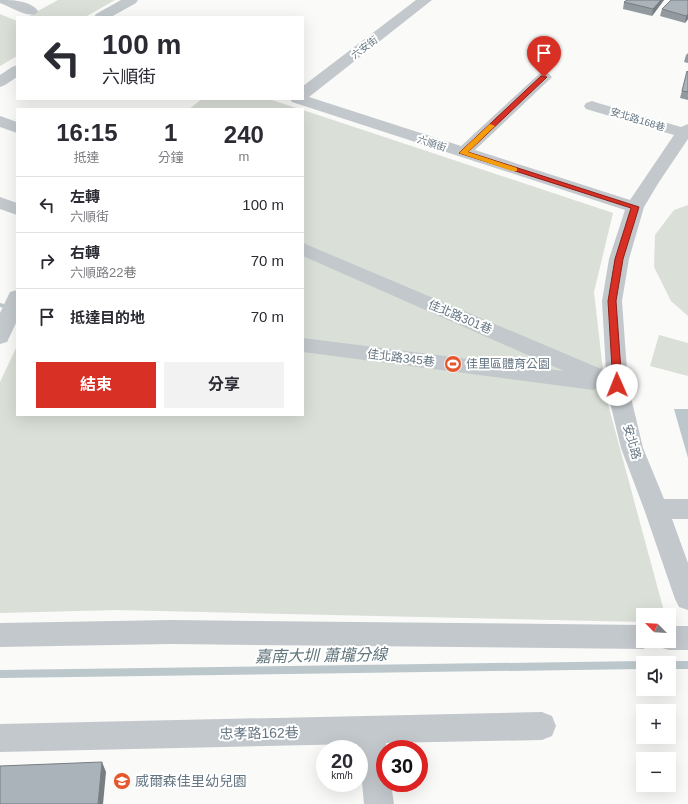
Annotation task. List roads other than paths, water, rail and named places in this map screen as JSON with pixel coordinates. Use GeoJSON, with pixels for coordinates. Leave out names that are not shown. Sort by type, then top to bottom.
{"type":"FeatureCollection","features":[{"type":"Feature","properties":{"kind":"street"},"geometry":{"type":"LineString","coordinates":[[5,0],[31,11]]}},
{"type":"Feature","properties":{"kind":"street"},"geometry":{"type":"LineString","coordinates":[[103,16],[131,0]]}},
{"type":"Feature","properties":{"kind":"street","name":"六安街"},"geometry":{"type":"LineString","coordinates":[[304,93],[425,0]]}},
{"type":"Feature","properties":{"kind":"street"},"geometry":{"type":"LineString","coordinates":[[0,82],[16,71]]}},
{"type":"Feature","properties":{"kind":"street"},"geometry":{"type":"LineString","coordinates":[[463,153],[544,77]]}},
{"type":"Feature","properties":{"kind":"street","name":"六順街"},"geometry":{"type":"LineString","coordinates":[[294,101],[635,207]]}},
{"type":"Feature","properties":{"kind":"street","name":"安北路168巷"},"geometry":{"type":"LineString","coordinates":[[592,106],[686,131]]}},
{"type":"Feature","properties":{"kind":"street"},"geometry":{"type":"LineString","coordinates":[[0,121],[16,128]]}},
{"type":"Feature","properties":{"kind":"street","name":"安北路"},"geometry":{"type":"LineString","coordinates":[[686,131],[650,182],[635,207],[619,259],[612,301],[617,385],[632,448],[687,594]]}},
{"type":"Feature","properties":{"kind":"street"},"geometry":{"type":"LineString","coordinates":[[0,202],[16,210]]}},
{"type":"Feature","properties":{"kind":"street","name":"佳北路301巷"},"geometry":{"type":"LineString","coordinates":[[304,249],[617,385]]}},
{"type":"Feature","properties":{"kind":"street"},"geometry":{"type":"LineString","coordinates":[[0,293],[16,297]]}},
{"type":"Feature","properties":{"kind":"street"},"geometry":{"type":"LineString","coordinates":[[0,337],[16,299]]}},
{"type":"Feature","properties":{"kind":"street","name":"佳北路345巷"},"geometry":{"type":"LineString","coordinates":[[304,345],[617,385]]}},
{"type":"Feature","properties":{"kind":"street"},"geometry":{"type":"LineString","coordinates":[[656,509],[688,509]]}},
{"type":"Feature","properties":{"kind":"street"},"geometry":{"type":"LineString","coordinates":[[0,635],[171,632],[636,637]]}},
{"type":"Feature","properties":{"kind":"street"},"geometry":{"type":"LineString","coordinates":[[676,638],[688,638]]}},
{"type":"Feature","properties":{"kind":"street","name":"忠孝路162巷"},"geometry":{"type":"LineString","coordinates":[[0,738],[542,726]]}},
{"type":"Feature","properties":{"kind":"street"},"geometry":{"type":"LineString","coordinates":[[370,731],[379,804]]}},
{"type":"Feature","properties":{"kind":"waterway"},"geometry":{"type":"LineString","coordinates":[[0,305],[16,309]]}},
{"type":"Feature","properties":{"kind":"waterway","name":"嘉南大圳 蕭壠分線"},"geometry":{"type":"LineString","coordinates":[[0,674],[636,665]]}},
{"type":"Feature","properties":{"kind":"waterway","name":"嘉南大圳 蕭壠分線"},"geometry":{"type":"LineString","coordinates":[[676,665],[688,665]]}},
{"type":"Feature","properties":{"kind":"place","name":"佳里區體育公園"},"geometry":{"type":"Point","coordinates":[453,364]}},
{"type":"Feature","properties":{"kind":"place","name":"威爾森佳里幼兒園"},"geometry":{"type":"Point","coordinates":[122,781]}}]}
